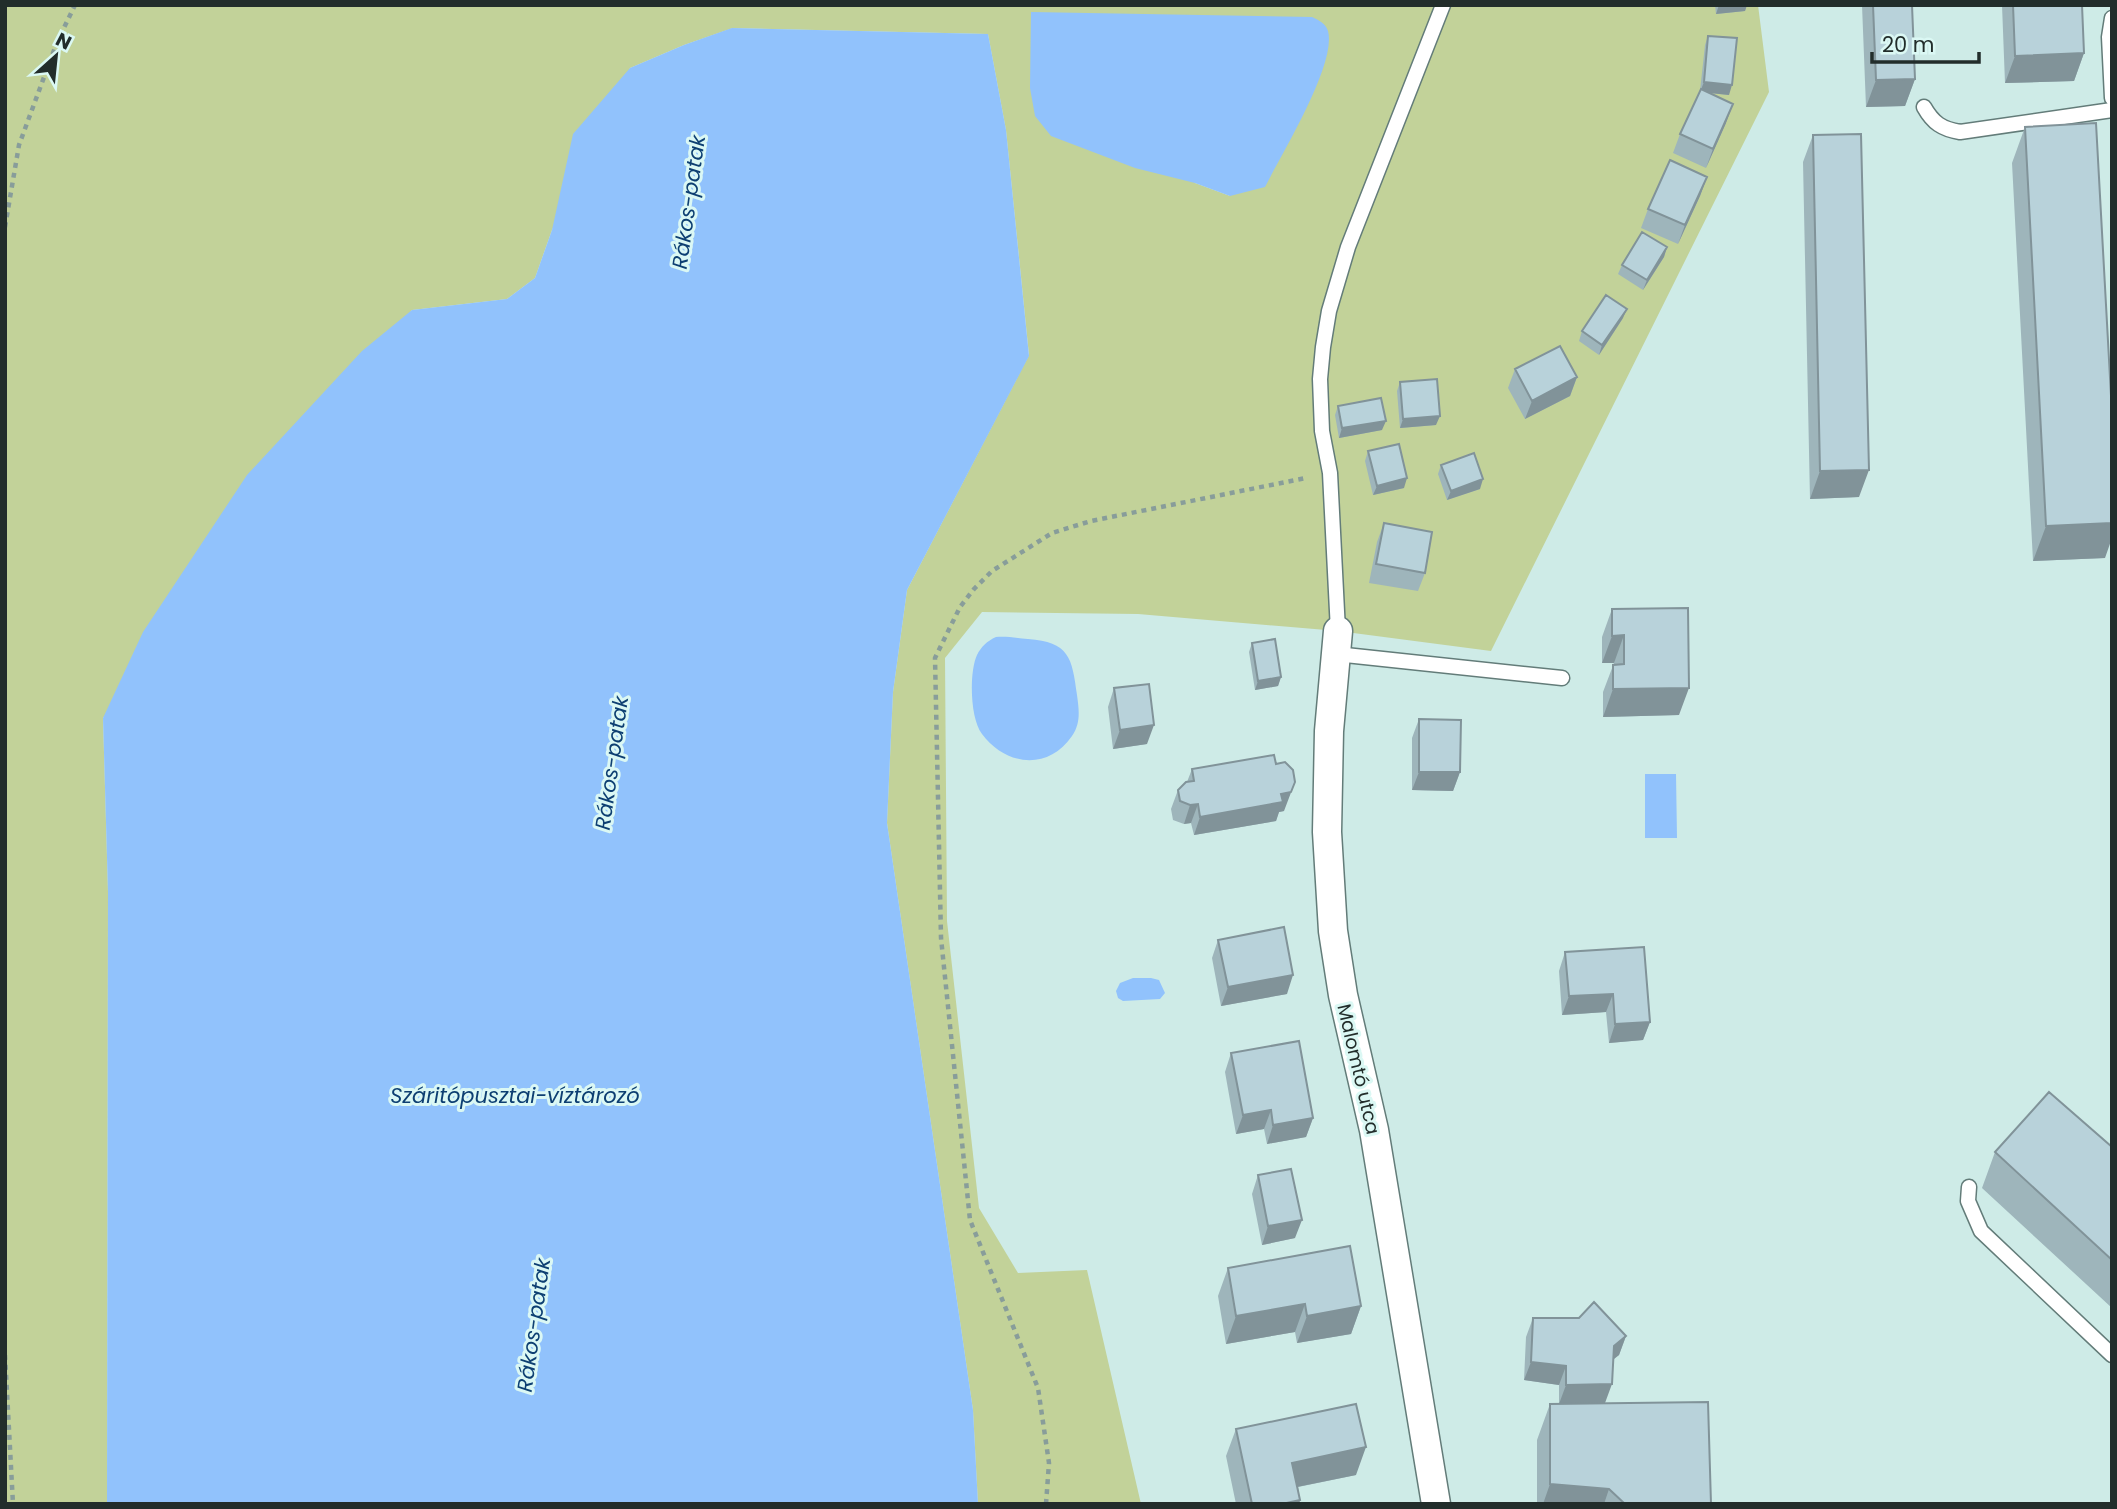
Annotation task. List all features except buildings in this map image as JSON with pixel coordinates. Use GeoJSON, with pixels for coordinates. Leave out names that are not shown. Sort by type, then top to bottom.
{"type":"FeatureCollection","features":[{"type":"Feature","properties":{"kind":"street","name":"Malomtó utca"},"geometry":{"type":"LineString","coordinates":[[1337,642],[1329,731],[1328,832],[1333,931],[1343,995],[1374,1130],[1436,1504]]}},
{"type":"Feature","properties":{"kind":"lane"},"geometry":{"type":"LineString","coordinates":[[1443,5],[1348,247],[1329,311],[1320,379],[1322,431],[1330,473],[1337,642],[1562,678]]}},
{"type":"Feature","properties":{"kind":"lane"},"geometry":{"type":"LineString","coordinates":[[2112,18],[2109,37],[2112,98]]}},
{"type":"Feature","properties":{"kind":"lane"},"geometry":{"type":"LineString","coordinates":[[1924,107],[1930,119],[1944,129],[1960,132],[2112,110]]}},
{"type":"Feature","properties":{"kind":"lane"},"geometry":{"type":"LineString","coordinates":[[1969,1187],[1968,1201],[1981,1231],[2112,1354]]}},
{"type":"Feature","properties":{"kind":"path"},"geometry":{"type":"LineString","coordinates":[[5,227],[19,145],[57,42],[75,5]]}},
{"type":"Feature","properties":{"kind":"path"},"geometry":{"type":"LineString","coordinates":[[1046,1504],[1049,1463],[1038,1388],[970,1220],[943,952],[935,658],[960,607],[992,571],[1052,533],[1091,521],[1330,473]]}},
{"type":"Feature","properties":{"kind":"path"},"geometry":{"type":"LineString","coordinates":[[5,1355],[13,1504]]}},
{"type":"Feature","properties":{"kind":"green space"},"geometry":{"type":"Polygon","coordinates":[[[5,5],[1758,5],[1769,92],[1491,651],[1338,631],[1138,614],[982,612],[945,658],[947,921],[979,1208],[1018,1273],[1087,1270],[1141,1504],[978,1504],[973,1410],[887,823],[893,692],[907,590],[1029,355],[1006,130],[988,34],[733,28],[630,68],[552,230],[535,278],[507,299],[412,310],[103,718],[108,892],[107,1504],[5,1504],[5,5]],[[1032,12],[1195,183],[1230,196],[1032,12]]]}},
{"type":"Feature","properties":{"kind":"water"},"geometry":{"type":"Polygon","coordinates":[[[1031,12],[1312,17],[1322,22],[1327,29],[1329,46],[1306,109],[1265,187],[1230,196],[1195,183],[1135,168],[1051,136],[1035,116],[1030,88],[1031,12]]]}},
{"type":"Feature","properties":{"kind":"water","name":"Száritópusztai-víztározó"},"geometry":{"type":"Polygon","coordinates":[[[732,28],[988,34],[1006,130],[1029,356],[907,590],[893,692],[887,823],[973,1410],[978,1504],[107,1504],[108,892],[103,718],[143,632],[247,475],[362,351],[412,310],[507,299],[535,278],[552,230],[573,134],[630,68],[732,28]]]}},
{"type":"Feature","properties":{"kind":"water"},"geometry":{"type":"Polygon","coordinates":[[[996,637],[1052,644],[1060,648],[1070,661],[1077,695],[1078,721],[1072,736],[1051,755],[1027,760],[1015,758],[992,745],[978,727],[972,695],[974,663],[982,647],[996,637]]]}},
{"type":"Feature","properties":{"kind":"water"},"geometry":{"type":"Polygon","coordinates":[[[1645,774],[1676,774],[1677,838],[1645,838],[1645,774]]]}},
{"type":"Feature","properties":{"kind":"water"},"geometry":{"type":"Polygon","coordinates":[[[1133,978],[1159,980],[1165,993],[1160,999],[1123,1001],[1118,998],[1116,991],[1120,983],[1133,978]]]}},
{"type":"Feature","properties":{"kind":"water label","name":"Rákos-patak"},"geometry":{"type":"Point","coordinates":[689,202]}},
{"type":"Feature","properties":{"kind":"water label","name":"Rákos-patak"},"geometry":{"type":"Point","coordinates":[612,763]}},
{"type":"Feature","properties":{"kind":"water label","name":"Rákos-patak"},"geometry":{"type":"Point","coordinates":[534,1325]}}]}
